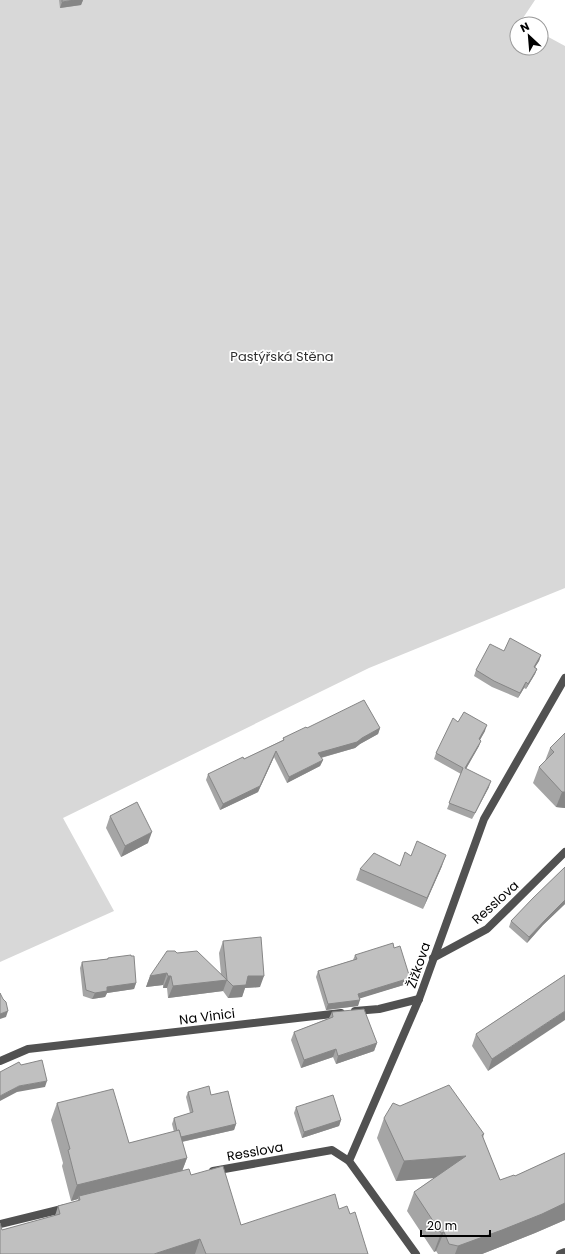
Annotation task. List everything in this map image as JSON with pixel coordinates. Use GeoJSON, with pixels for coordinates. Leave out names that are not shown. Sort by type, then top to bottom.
{"type":"FeatureCollection","features":[{"type":"Feature","properties":{"kind":"street","name":"Žižkova"},"geometry":{"type":"LineString","coordinates":[[349,1160],[419,999],[484,819],[565,678]]}},
{"type":"Feature","properties":{"kind":"street","name":"Resslova"},"geometry":{"type":"LineString","coordinates":[[433,958],[487,929],[565,852]]}},
{"type":"Feature","properties":{"kind":"street","name":"Na Vinici"},"geometry":{"type":"LineString","coordinates":[[0,1061],[28,1049],[379,1008],[419,999]]}},
{"type":"Feature","properties":{"kind":"street","name":"Resslova"},"geometry":{"type":"LineString","coordinates":[[204,1173],[332,1150],[349,1160]]}},
{"type":"Feature","properties":{"kind":"street"},"geometry":{"type":"LineString","coordinates":[[349,1160],[416,1254]]}},
{"type":"Feature","properties":{"kind":"street"},"geometry":{"type":"LineString","coordinates":[[0,1224],[76,1205]]}},
{"type":"Feature","properties":{"kind":"street"},"geometry":{"type":"LineString","coordinates":[[560,1254],[565,1252]]}},
{"type":"Feature","properties":{"kind":"green space","name":"Pastýřská Stěna"},"geometry":{"type":"Polygon","coordinates":[[[0,0],[535,0],[524,16],[509,16],[509,56],[549,56],[549,37],[565,46],[565,588],[369,668],[63,818],[114,911],[0,962],[0,0]]]}},
{"type":"Feature","properties":{"kind":"building"},"geometry":{"type":"Polygon","coordinates":[[[62,0],[75,0],[62,2],[62,0]]]}},
{"type":"Feature","properties":{"kind":"building"},"geometry":{"type":"Polygon","coordinates":[[[510,638],[541,655],[534,667],[537,669],[528,684],[526,682],[520,693],[494,681],[476,670],[490,644],[504,651],[510,638]]]}},
{"type":"Feature","properties":{"kind":"building"},"geometry":{"type":"Polygon","coordinates":[[[364,700],[380,728],[357,742],[318,753],[323,760],[289,777],[276,751],[260,786],[223,804],[208,774],[243,757],[244,759],[284,740],[283,738],[364,700]]]}},
{"type":"Feature","properties":{"kind":"building"},"geometry":{"type":"Polygon","coordinates":[[[464,712],[487,725],[479,739],[481,741],[465,768],[491,781],[475,813],[449,803],[463,768],[436,753],[453,718],[458,722],[464,712]]]}},
{"type":"Feature","properties":{"kind":"building"},"geometry":{"type":"Polygon","coordinates":[[[565,733],[565,792],[562,792],[539,767],[554,752],[550,748],[565,733]]]}},
{"type":"Feature","properties":{"kind":"building"},"geometry":{"type":"Polygon","coordinates":[[[137,802],[152,832],[125,846],[110,816],[137,802]]]}},
{"type":"Feature","properties":{"kind":"building"},"geometry":{"type":"Polygon","coordinates":[[[417,841],[446,855],[427,898],[360,869],[374,853],[400,866],[405,852],[411,856],[417,841]]]}},
{"type":"Feature","properties":{"kind":"building"},"geometry":{"type":"Polygon","coordinates":[[[565,867],[565,900],[529,937],[511,921],[565,867]]]}},
{"type":"Feature","properties":{"kind":"building"},"geometry":{"type":"Polygon","coordinates":[[[261,937],[264,976],[248,976],[246,985],[233,986],[227,980],[223,941],[261,937]]]}},
{"type":"Feature","properties":{"kind":"building"},"geometry":{"type":"Polygon","coordinates":[[[393,943],[394,948],[400,946],[410,978],[358,994],[360,1000],[328,1004],[318,971],[357,959],[355,955],[393,943]]]}},
{"type":"Feature","properties":{"kind":"building"},"geometry":{"type":"Polygon","coordinates":[[[167,951],[175,951],[177,953],[197,951],[227,980],[173,986],[171,976],[168,976],[167,973],[150,976],[167,951]]]}},
{"type":"Feature","properties":{"kind":"building"},"geometry":{"type":"Polygon","coordinates":[[[131,955],[134,956],[136,983],[107,987],[107,991],[95,993],[86,990],[82,962],[131,955]]]}},
{"type":"Feature","properties":{"kind":"building"},"geometry":{"type":"Polygon","coordinates":[[[565,975],[565,1011],[492,1059],[476,1034],[565,975]]]}},
{"type":"Feature","properties":{"kind":"building"},"geometry":{"type":"Polygon","coordinates":[[[0,993],[6,1002],[8,1011],[0,1014],[0,993]]]}},
{"type":"Feature","properties":{"kind":"building"},"geometry":{"type":"Polygon","coordinates":[[[364,1009],[377,1043],[338,1056],[336,1049],[304,1060],[294,1032],[333,1017],[332,1012],[364,1009]]]}},
{"type":"Feature","properties":{"kind":"building"},"geometry":{"type":"Polygon","coordinates":[[[42,1060],[47,1081],[19,1086],[0,1096],[0,1072],[19,1062],[21,1065],[42,1060]]]}},
{"type":"Feature","properties":{"kind":"building"},"geometry":{"type":"Polygon","coordinates":[[[449,1085],[484,1134],[482,1135],[500,1180],[514,1175],[515,1176],[565,1153],[565,1203],[542,1214],[458,1246],[449,1244],[444,1232],[441,1233],[414,1192],[466,1156],[404,1161],[384,1118],[393,1103],[400,1106],[449,1085]]]}},
{"type":"Feature","properties":{"kind":"building"},"geometry":{"type":"Polygon","coordinates":[[[209,1086],[211,1095],[228,1091],[236,1124],[181,1137],[179,1130],[177,1131],[174,1118],[193,1112],[188,1092],[209,1086]]]}},
{"type":"Feature","properties":{"kind":"building"},"geometry":{"type":"Polygon","coordinates":[[[113,1089],[129,1143],[179,1130],[187,1158],[77,1185],[68,1150],[70,1149],[57,1103],[113,1089]]]}},
{"type":"Feature","properties":{"kind":"building"},"geometry":{"type":"Polygon","coordinates":[[[333,1095],[341,1120],[304,1132],[296,1107],[333,1095]]]}},
{"type":"Feature","properties":{"kind":"building"},"geometry":{"type":"Polygon","coordinates":[[[223,1166],[241,1225],[335,1194],[339,1209],[347,1206],[350,1214],[355,1212],[368,1254],[206,1254],[200,1239],[154,1254],[0,1254],[0,1223],[2,1230],[60,1214],[58,1206],[80,1200],[79,1196],[189,1169],[191,1175],[223,1166]]]}}]}
